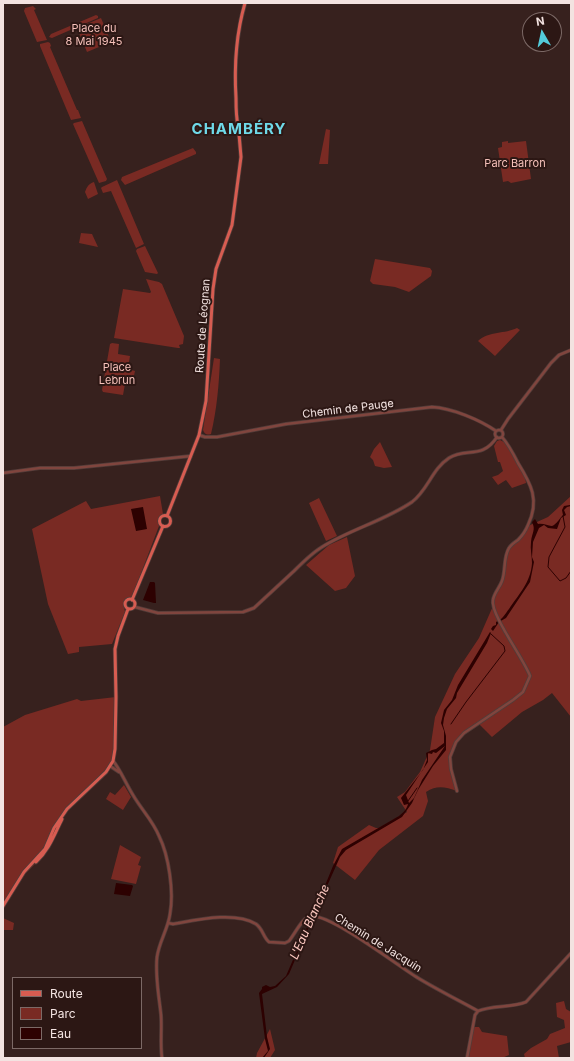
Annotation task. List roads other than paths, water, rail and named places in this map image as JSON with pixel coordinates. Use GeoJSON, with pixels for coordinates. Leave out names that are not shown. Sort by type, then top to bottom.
{"type":"FeatureCollection","features":[{"type":"Feature","properties":{"kind":"main road"},"geometry":{"type":"LineString","coordinates":[[238,126],[236,126],[234,130],[239,134],[242,129],[238,126],[235,88],[235,57],[238,30],[245,3]]}},
{"type":"Feature","properties":{"kind":"main road","name":"Route de Léognan"},"geometry":{"type":"LineString","coordinates":[[167,516],[199,435],[206,401],[214,283],[219,262],[232,225],[241,157],[239,134]]}},
{"type":"Feature","properties":{"kind":"main road"},"geometry":{"type":"LineString","coordinates":[[167,516],[170,519],[170,523],[163,526],[160,523],[160,518],[167,516]]}},
{"type":"Feature","properties":{"kind":"main road"},"geometry":{"type":"LineString","coordinates":[[22,876],[49,847],[64,814],[73,803],[106,772],[113,761],[115,749],[116,697],[115,649],[128,609],[126,603],[129,600],[132,600],[163,526]]}},
{"type":"Feature","properties":{"kind":"main road"},"geometry":{"type":"LineString","coordinates":[[128,609],[135,607],[135,602],[132,600]]}},
{"type":"Feature","properties":{"kind":"main road"},"geometry":{"type":"LineString","coordinates":[[3,906],[24,872],[45,849],[58,823],[73,803]]}},
{"type":"Feature","properties":{"kind":"street"},"geometry":{"type":"LineString","coordinates":[[497,437],[495,434],[496,431],[501,430],[551,363],[559,355],[571,350]]}},
{"type":"Feature","properties":{"kind":"street","name":"Chemin de Pauge"},"geometry":{"type":"LineString","coordinates":[[199,435],[205,437],[217,437],[286,424],[432,407],[450,410],[486,424],[496,431]]}},
{"type":"Feature","properties":{"kind":"street"},"geometry":{"type":"LineString","coordinates":[[501,430],[504,433],[502,437]]}},
{"type":"Feature","properties":{"kind":"street"},"geometry":{"type":"LineString","coordinates":[[135,607],[158,613],[243,612],[254,608],[320,548],[344,535],[388,516],[402,508],[422,493],[437,470],[448,459],[457,455],[480,452],[491,444],[497,437],[502,437],[508,444],[526,475],[534,501],[534,511],[528,526],[509,548],[502,581],[493,600],[493,606],[530,676],[523,692],[464,733],[456,742],[450,757],[451,769],[457,791]]}},
{"type":"Feature","properties":{"kind":"street"},"geometry":{"type":"LineString","coordinates":[[3,473],[40,468],[74,468],[191,456]]}},
{"type":"Feature","properties":{"kind":"street"},"geometry":{"type":"LineString","coordinates":[[113,761],[118,767],[119,772],[132,794],[156,829],[162,842],[172,889],[172,903],[168,923],[159,948],[156,963],[161,1015],[162,1058]]}},
{"type":"Feature","properties":{"kind":"street"},"geometry":{"type":"LineString","coordinates":[[110,766],[119,772]]}},
{"type":"Feature","properties":{"kind":"street","name":"Chemin de Jacquin"},"geometry":{"type":"LineString","coordinates":[[168,923],[173,924],[214,918],[234,918],[256,924],[266,940],[271,943],[288,942],[305,919],[311,916],[322,918],[341,928],[418,978],[478,1011]]}},
{"type":"Feature","properties":{"kind":"street"},"geometry":{"type":"LineString","coordinates":[[467,1058],[475,1015],[478,1011],[490,1007],[526,1002],[571,953]]}},
{"type":"Feature","properties":{"kind":"water"},"geometry":{"type":"Polygon","coordinates":[[[571,502],[571,506],[564,510],[566,515],[561,518],[557,529],[548,528],[544,525],[539,528],[533,542],[532,557],[534,562],[530,582],[506,618],[499,622],[493,631],[491,629],[493,626],[496,625],[496,622],[502,618],[509,609],[527,582],[532,563],[531,539],[534,529],[532,522],[535,519],[538,524],[553,526],[563,515],[562,510],[564,506],[570,505],[571,502]]]}},
{"type":"Feature","properties":{"kind":"water"},"geometry":{"type":"Polygon","coordinates":[[[143,507],[147,529],[136,531],[131,509],[143,507]]]}},
{"type":"Feature","properties":{"kind":"water"},"geometry":{"type":"Polygon","coordinates":[[[150,582],[155,583],[156,603],[143,600],[150,582]]]}},
{"type":"Feature","properties":{"kind":"water"},"geometry":{"type":"Polygon","coordinates":[[[490,632],[491,633],[487,643],[457,693],[456,698],[447,709],[443,725],[446,736],[446,750],[433,766],[412,803],[402,817],[346,850],[340,857],[323,895],[311,915],[312,920],[289,974],[277,987],[262,994],[267,1037],[270,1049],[264,1058],[262,1058],[268,1051],[259,993],[262,987],[266,985],[270,987],[275,986],[286,976],[310,920],[310,913],[324,888],[342,849],[402,814],[408,804],[404,805],[401,798],[421,773],[406,795],[409,803],[414,798],[422,780],[445,746],[436,753],[428,753],[428,762],[424,769],[427,760],[426,753],[436,749],[444,743],[444,731],[441,723],[444,710],[452,700],[458,685],[490,632]]]}},
{"type":"Feature","properties":{"kind":"water"},"geometry":{"type":"Polygon","coordinates":[[[116,883],[132,885],[130,896],[114,894],[116,883]]]}},
{"type":"Feature","properties":{"kind":"waterway","name":"L'Eau Blanche"},"geometry":{"type":"LineString","coordinates":[[563,516],[565,527],[549,557],[548,567],[560,581],[566,578],[571,571]]}},
{"type":"Feature","properties":{"kind":"waterway","name":"L'Eau Blanche"},"geometry":{"type":"LineString","coordinates":[[451,724],[505,651],[504,646],[491,634]]}},
{"type":"Feature","properties":{"kind":"waterway","name":"L'Eau Blanche"},"geometry":{"type":"LineString","coordinates":[[408,801],[417,788]]}},
{"type":"Feature","properties":{"kind":"district","name":"CHAMBÉRY"},"geometry":{"type":"Point","coordinates":[239,129]}},
{"type":"Feature","properties":{"kind":"park label","name":"Place du 8 Mai 1945"},"geometry":{"type":"Point","coordinates":[94,35]}},
{"type":"Feature","properties":{"kind":"park label","name":"Parc Barron"},"geometry":{"type":"Point","coordinates":[515,164]}},
{"type":"Feature","properties":{"kind":"park label","name":"Place Lebrun"},"geometry":{"type":"Point","coordinates":[117,374]}}]}
